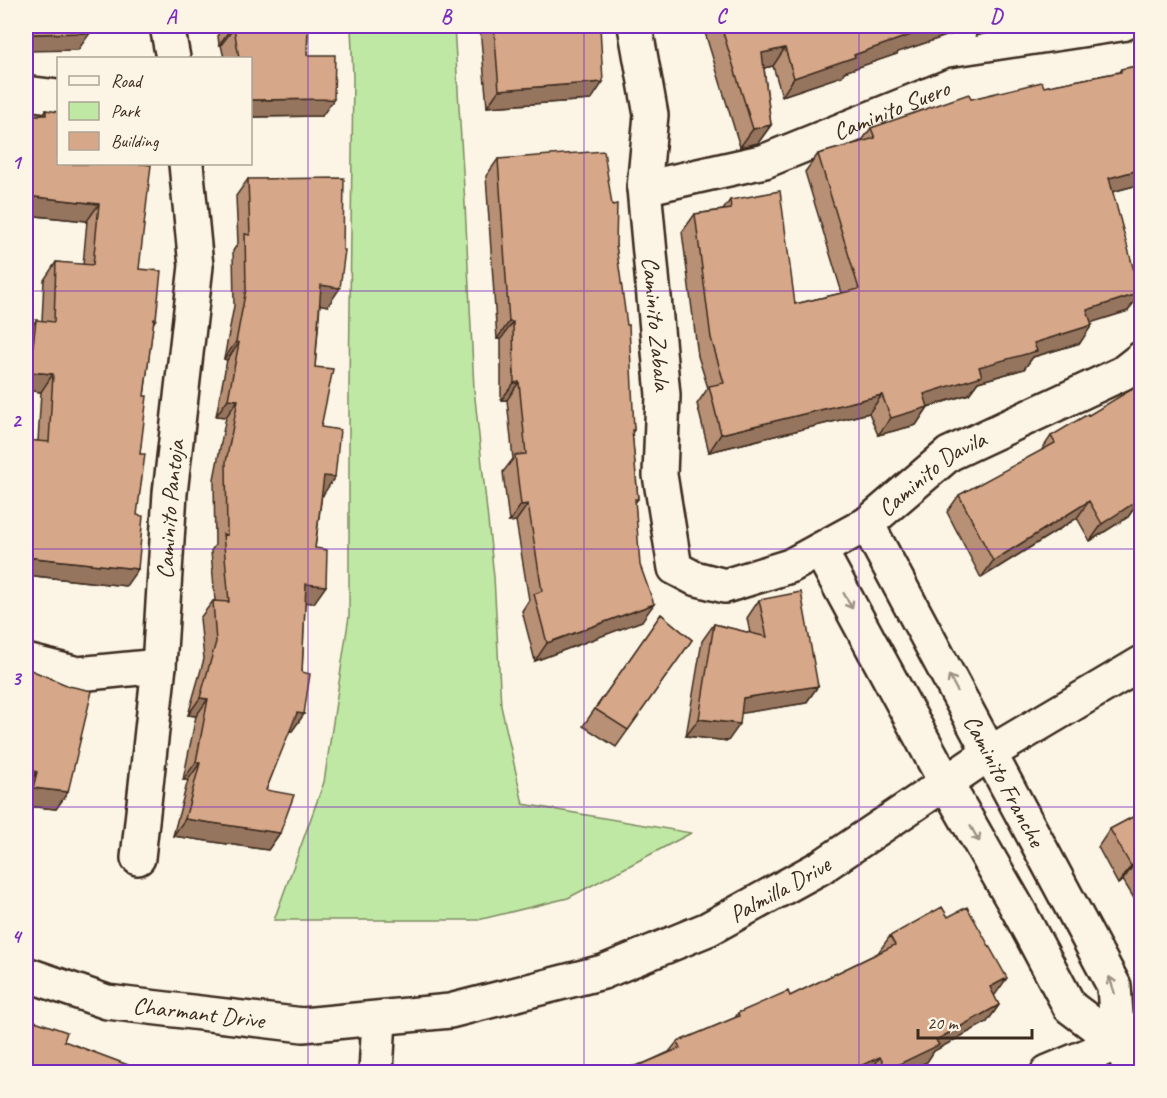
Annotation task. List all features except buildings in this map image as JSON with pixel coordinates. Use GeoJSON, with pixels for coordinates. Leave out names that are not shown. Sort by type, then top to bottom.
{"type":"FeatureCollection","features":[{"type":"Feature","properties":{"kind":"street"},"geometry":{"type":"LineString","coordinates":[[167,26],[173,57]]}},
{"type":"Feature","properties":{"kind":"street","name":"Caminito Zabala"},"geometry":{"type":"LineString","coordinates":[[634,26],[651,115],[644,188],[663,396],[660,475],[675,568],[694,578],[725,586]]}},
{"type":"Feature","properties":{"kind":"street","name":"Caminito Suero"},"geometry":{"type":"LineString","coordinates":[[644,188],[765,161],[953,85],[1133,58],[1142,54]]}},
{"type":"Feature","properties":{"kind":"street"},"geometry":{"type":"LineString","coordinates":[[26,93],[57,97]]}},
{"type":"Feature","properties":{"kind":"street","name":"Caminito Pantoja"},"geometry":{"type":"LineString","coordinates":[[138,858],[159,666],[170,493],[196,266],[186,165]]}},
{"type":"Feature","properties":{"kind":"street","name":"Caminito Davila"},"geometry":{"type":"LineString","coordinates":[[725,586],[790,566],[820,550],[867,524],[950,454],[1123,373],[1142,358]]}},
{"type":"Feature","properties":{"kind":"street","name":"Caminito Franche"},"geometry":{"type":"LineString","coordinates":[[867,524],[1114,986],[1130,1035],[1134,1072]]}},
{"type":"Feature","properties":{"kind":"street","name":"Caminito Franche"},"geometry":{"type":"LineString","coordinates":[[820,550],[1070,1007],[1130,1035]]}},
{"type":"Feature","properties":{"kind":"street"},"geometry":{"type":"LineString","coordinates":[[26,661],[78,674],[159,666]]}},
{"type":"Feature","properties":{"kind":"street","name":"Palmilla Drive"},"geometry":{"type":"LineString","coordinates":[[379,1019],[450,1011],[603,972],[708,929],[821,867],[990,753],[1142,663]]}},
{"type":"Feature","properties":{"kind":"street","name":"Charmant Drive"},"geometry":{"type":"LineString","coordinates":[[26,974],[107,1002],[303,1025],[379,1019]]}},
{"type":"Feature","properties":{"kind":"street"},"geometry":{"type":"LineString","coordinates":[[376,1072],[379,1019]]}},
{"type":"Feature","properties":{"kind":"street"},"geometry":{"type":"LineString","coordinates":[[1048,1072],[1130,1035]]}},
{"type":"Feature","properties":{"kind":"green space"},"geometry":{"type":"Polygon","coordinates":[[[351,26],[454,26],[474,389],[494,577],[501,706],[523,804],[691,833],[568,898],[478,920],[274,920],[324,782],[349,616],[353,78],[351,26]]]}}]}
